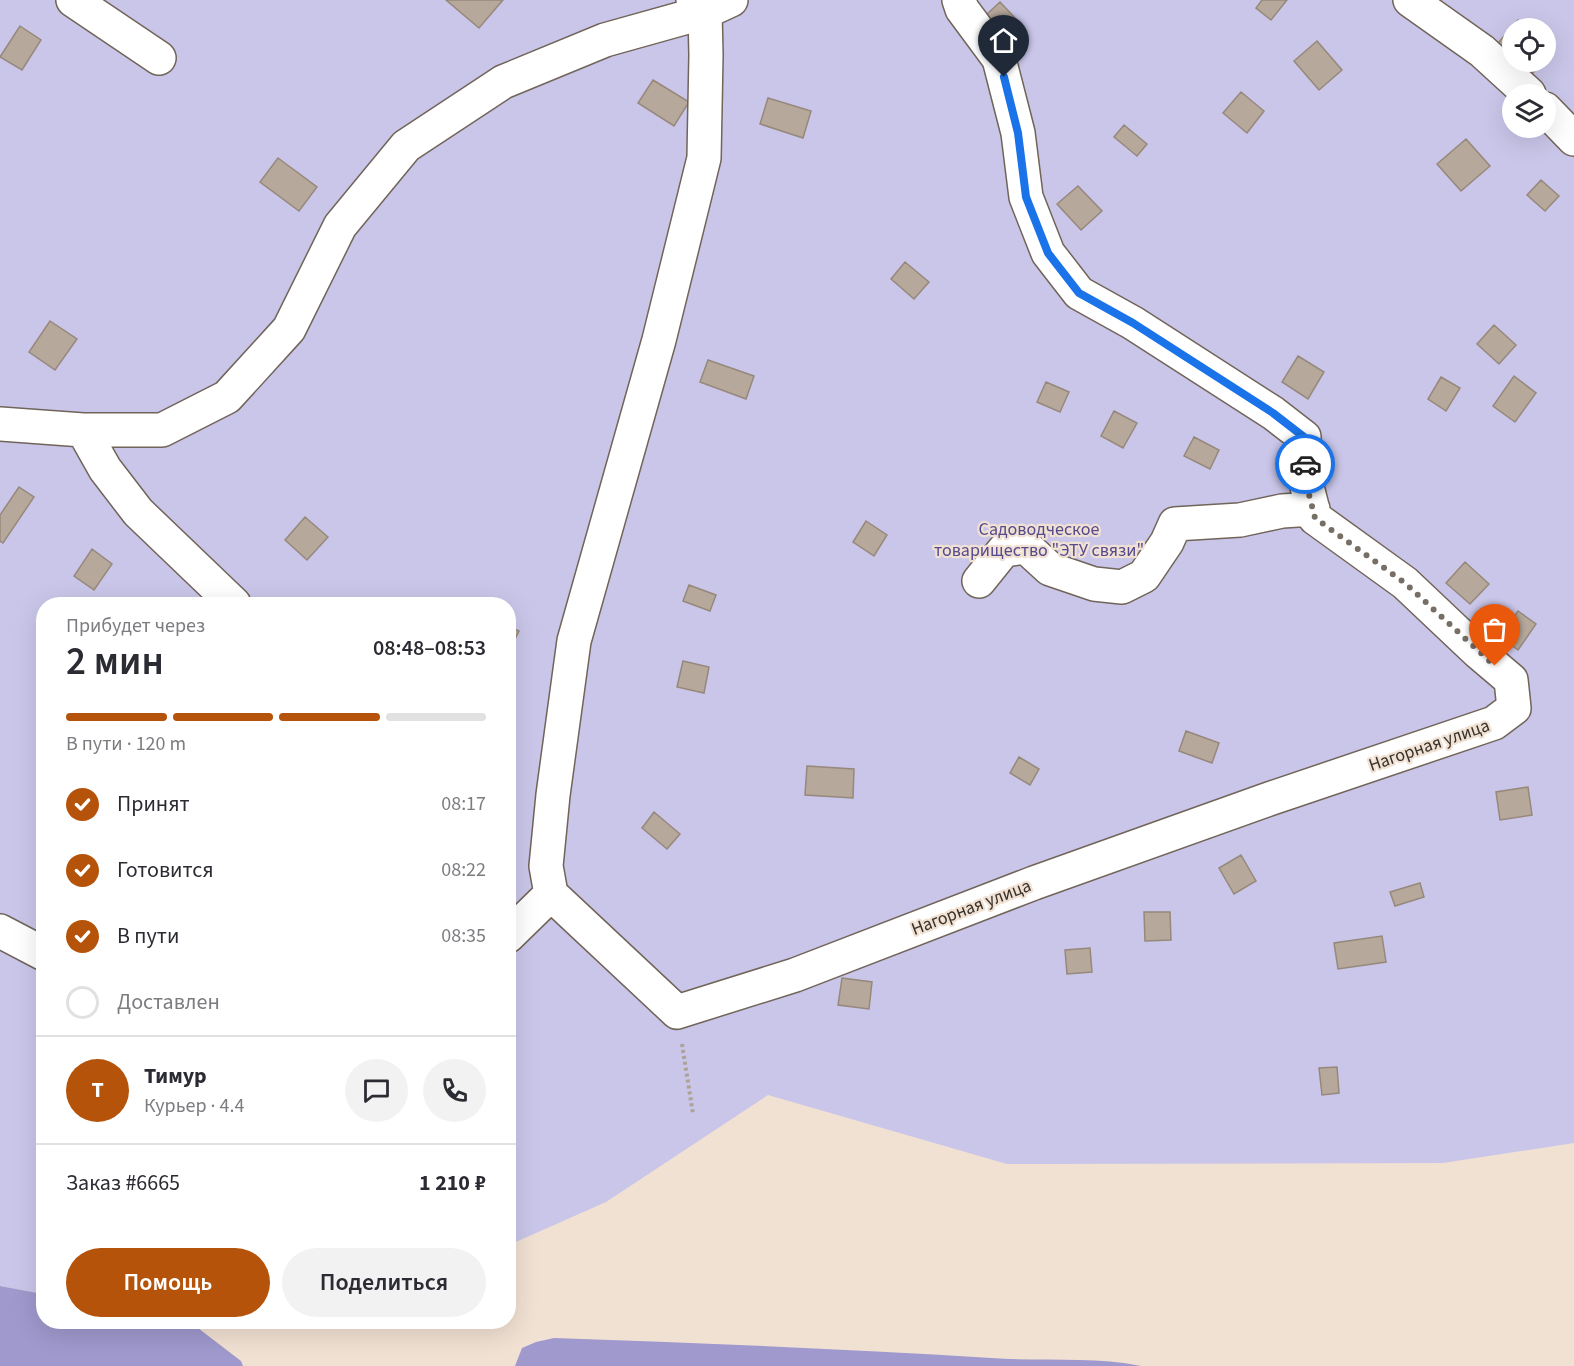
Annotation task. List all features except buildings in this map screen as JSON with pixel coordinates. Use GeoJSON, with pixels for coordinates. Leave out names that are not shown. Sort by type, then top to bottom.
{"type":"FeatureCollection","features":[{"type":"Feature","properties":{"kind":"street"},"geometry":{"type":"LineString","coordinates":[[73,0],[159,57]]}},
{"type":"Feature","properties":{"kind":"street","name":"Нагорная улица"},"geometry":{"type":"LineString","coordinates":[[677,1011],[795,975],[1057,875],[1269,799],[1494,723],[1514,708],[1511,680],[1405,583],[1315,518],[1305,479],[1304,437],[1273,413],[1133,323],[1079,293],[1048,253],[1026,197],[1018,133],[999,58],[962,9],[959,0]]}},
{"type":"Feature","properties":{"kind":"street"},"geometry":{"type":"LineString","coordinates":[[1410,0],[1482,51],[1518,84]]}},
{"type":"Feature","properties":{"kind":"street"},"geometry":{"type":"LineString","coordinates":[[0,424],[83,430],[162,430],[227,397],[289,329],[340,226],[406,146],[503,82],[605,40],[710,4],[706,55],[704,158],[659,340],[574,641],[553,795],[546,866],[551,894],[677,1011]]}},
{"type":"Feature","properties":{"kind":"street"},"geometry":{"type":"LineString","coordinates":[[1556,120],[1574,139]]}},
{"type":"Feature","properties":{"kind":"street"},"geometry":{"type":"LineString","coordinates":[[83,430],[105,469],[138,512],[227,597]]}},
{"type":"Feature","properties":{"kind":"street"},"geometry":{"type":"LineString","coordinates":[[979,580],[1004,550],[1026,547],[1050,569],[1094,584],[1122,587],[1144,576],[1167,542],[1175,524],[1240,520],[1282,511],[1313,509]]}},
{"type":"Feature","properties":{"kind":"street"},"geometry":{"type":"LineString","coordinates":[[516,928],[551,894]]}},
{"type":"Feature","properties":{"kind":"street"},"geometry":{"type":"LineString","coordinates":[[0,931],[36,950]]}},
{"type":"Feature","properties":{"kind":"path"},"geometry":{"type":"LineString","coordinates":[[677,1011],[693,1114]]}},
{"type":"Feature","properties":{"kind":"green space","name":"Садоводческое товарищество \"ЭТУ связи\""},"geometry":{"type":"Polygon","coordinates":[[[0,0],[1574,0],[1574,1143],[1443,1163],[1007,1164],[768,1095],[606,1202],[516,1242],[516,597],[36,597],[36,1293],[0,1286],[0,0]]]}},
{"type":"Feature","properties":{"kind":"shaded area"},"geometry":{"type":"Polygon","coordinates":[[[0,1286],[36,1293],[36,1329],[199,1329],[241,1361],[243,1366],[0,1366],[0,1286]]]}},
{"type":"Feature","properties":{"kind":"shaded area"},"geometry":{"type":"Polygon","coordinates":[[[554,1338],[773,1346],[1010,1359],[1085,1360],[1141,1366],[515,1366],[522,1348],[554,1338]]]}},
{"type":"Feature","properties":{"kind":"way so far"},"geometry":{"type":"LineString","coordinates":[[1305,464],[1305,479],[1315,518],[1405,583],[1495,666]]}},
{"type":"Feature","properties":{"kind":"route"},"geometry":{"type":"LineString","coordinates":[[1004,77],[1018,133],[1026,197],[1048,253],[1079,293],[1133,323],[1273,413],[1304,437],[1305,464]]}}]}
